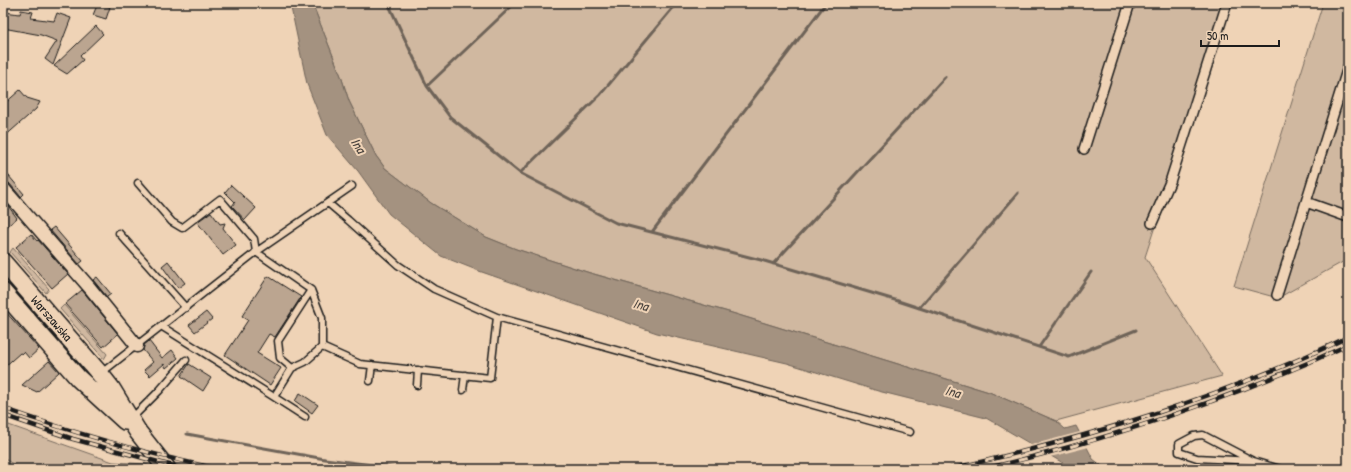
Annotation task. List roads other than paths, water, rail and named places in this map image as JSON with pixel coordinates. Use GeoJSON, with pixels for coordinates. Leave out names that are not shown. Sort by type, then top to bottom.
{"type":"FeatureCollection","features":[{"type":"Feature","properties":{"kind":"main road","name":"Warszawska"},"geometry":{"type":"LineString","coordinates":[[3,262],[100,374],[111,388],[134,426],[167,469]]}},
{"type":"Feature","properties":{"kind":"main road","name":"Warszawska"},"geometry":{"type":"LineString","coordinates":[[3,292],[78,378],[134,426]]}},
{"type":"Feature","properties":{"kind":"main road"},"geometry":{"type":"LineString","coordinates":[[78,378],[88,382],[100,374]]}},
{"type":"Feature","properties":{"kind":"street"},"geometry":{"type":"LineString","coordinates":[[1084,149],[1130,3]]}},
{"type":"Feature","properties":{"kind":"street"},"geometry":{"type":"LineString","coordinates":[[1152,223],[1170,182],[1227,3]]}},
{"type":"Feature","properties":{"kind":"street"},"geometry":{"type":"LineString","coordinates":[[1277,295],[1348,67]]}},
{"type":"Feature","properties":{"kind":"street"},"geometry":{"type":"LineString","coordinates":[[3,188],[138,346]]}},
{"type":"Feature","properties":{"kind":"street"},"geometry":{"type":"LineString","coordinates":[[1306,202],[1348,217]]}},
{"type":"Feature","properties":{"kind":"lane"},"geometry":{"type":"LineString","coordinates":[[138,183],[172,222],[182,228],[220,199],[254,240],[256,252],[311,290],[322,318],[322,347],[305,362],[292,368],[274,397]]}},
{"type":"Feature","properties":{"kind":"lane"},"geometry":{"type":"LineString","coordinates":[[100,374],[138,346],[256,252],[352,186]]}},
{"type":"Feature","properties":{"kind":"lane"},"geometry":{"type":"LineString","coordinates":[[328,203],[398,265],[434,289],[497,316],[910,432]]}},
{"type":"Feature","properties":{"kind":"lane"},"geometry":{"type":"LineString","coordinates":[[119,233],[186,308]]}},
{"type":"Feature","properties":{"kind":"lane"},"geometry":{"type":"LineString","coordinates":[[292,368],[280,358],[278,341],[311,290]]}},
{"type":"Feature","properties":{"kind":"lane"},"geometry":{"type":"LineString","coordinates":[[322,347],[360,364],[490,378],[497,316]]}},
{"type":"Feature","properties":{"kind":"lane"},"geometry":{"type":"LineString","coordinates":[[162,326],[305,417]]}},
{"type":"Feature","properties":{"kind":"lane"},"geometry":{"type":"LineString","coordinates":[[134,426],[159,391],[186,360]]}},
{"type":"Feature","properties":{"kind":"lane"},"geometry":{"type":"LineString","coordinates":[[370,381],[372,365]]}},
{"type":"Feature","properties":{"kind":"lane"},"geometry":{"type":"LineString","coordinates":[[417,385],[418,370]]}},
{"type":"Feature","properties":{"kind":"lane"},"geometry":{"type":"LineString","coordinates":[[463,390],[465,375]]}},
{"type":"Feature","properties":{"kind":"lane"},"geometry":{"type":"LineString","coordinates":[[1253,461],[1197,458],[1179,452],[1179,444],[1194,436],[1203,435],[1253,461],[1280,469]]}},
{"type":"Feature","properties":{"kind":"water","name":"Ina"},"geometry":{"type":"Polygon","coordinates":[[[290,3],[312,3],[341,76],[349,101],[376,156],[385,168],[431,203],[486,237],[516,249],[590,273],[732,313],[989,392],[1056,421],[1065,429],[1076,426],[1093,459],[1106,469],[1065,469],[1063,463],[986,418],[878,391],[787,363],[657,333],[479,271],[441,256],[389,214],[358,171],[327,135],[307,84],[290,3]]]}},
{"type":"Feature","properties":{"kind":"waterway"},"geometry":{"type":"LineString","coordinates":[[388,3],[427,86],[450,117],[520,173],[616,223],[761,260],[895,300],[1069,357],[1136,330]]}},
{"type":"Feature","properties":{"kind":"waterway"},"geometry":{"type":"LineString","coordinates":[[427,86],[515,3]]}},
{"type":"Feature","properties":{"kind":"waterway"},"geometry":{"type":"LineString","coordinates":[[520,173],[600,95],[677,3]]}},
{"type":"Feature","properties":{"kind":"waterway"},"geometry":{"type":"LineString","coordinates":[[652,232],[826,3]]}},
{"type":"Feature","properties":{"kind":"waterway"},"geometry":{"type":"LineString","coordinates":[[773,264],[945,77]]}},
{"type":"Feature","properties":{"kind":"waterway"},"geometry":{"type":"LineString","coordinates":[[919,308],[1018,193]]}},
{"type":"Feature","properties":{"kind":"waterway"},"geometry":{"type":"LineString","coordinates":[[1039,347],[1091,272]]}},
{"type":"Feature","properties":{"kind":"waterway"},"geometry":{"type":"LineString","coordinates":[[187,434],[325,459],[404,469]]}},
{"type":"Feature","properties":{"kind":"railway"},"geometry":{"type":"LineString","coordinates":[[950,469],[1052,444],[1153,414],[1252,379],[1348,337]]}},
{"type":"Feature","properties":{"kind":"railway"},"geometry":{"type":"LineString","coordinates":[[983,469],[1076,445],[1168,416],[1259,383],[1348,345]]}},
{"type":"Feature","properties":{"kind":"railway"},"geometry":{"type":"LineString","coordinates":[[3,408],[109,442],[218,469]]}},
{"type":"Feature","properties":{"kind":"railway"},"geometry":{"type":"LineString","coordinates":[[3,415],[73,439],[184,469]]}},
{"type":"Feature","properties":{"kind":"railway"},"geometry":{"type":"LineString","coordinates":[[3,466],[8,469]]}}]}
